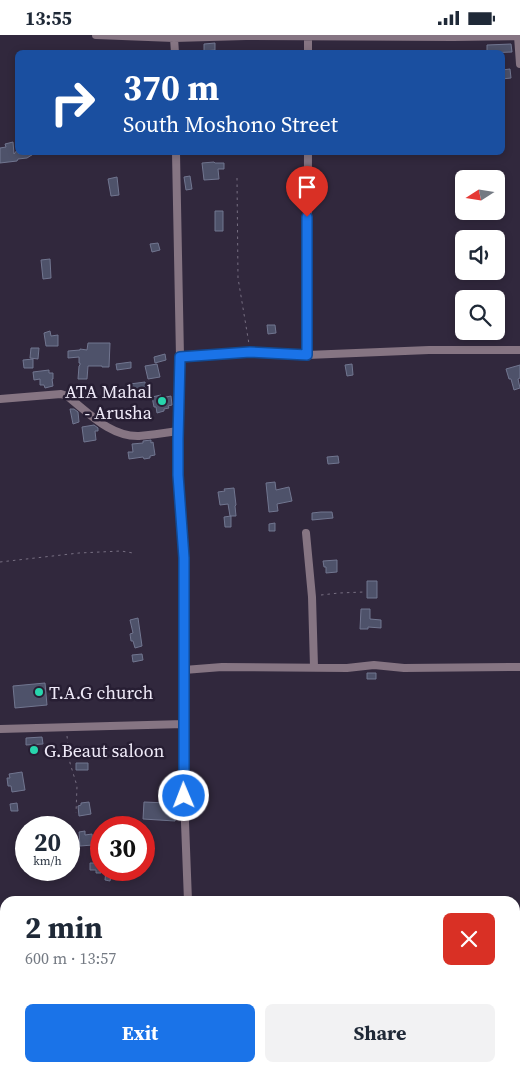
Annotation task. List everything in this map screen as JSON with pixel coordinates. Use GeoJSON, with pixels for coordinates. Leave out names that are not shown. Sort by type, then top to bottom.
{"type":"FeatureCollection","features":[{"type":"Feature","properties":{"kind":"street"},"geometry":{"type":"LineString","coordinates":[[96,35],[179,37],[519,36],[520,64]]}},
{"type":"Feature","properties":{"kind":"street"},"geometry":{"type":"LineString","coordinates":[[176,50],[179,37]]}},
{"type":"Feature","properties":{"kind":"street"},"geometry":{"type":"LineString","coordinates":[[308,37],[308,50]]}},
{"type":"Feature","properties":{"kind":"street"},"geometry":{"type":"LineString","coordinates":[[176,155],[180,357],[178,475],[184,558],[184,796],[188,896]]}},
{"type":"Feature","properties":{"kind":"street"},"geometry":{"type":"LineString","coordinates":[[307,355],[308,155]]}},
{"type":"Feature","properties":{"kind":"street"},"geometry":{"type":"LineString","coordinates":[[180,357],[250,352],[307,355],[429,350],[520,350]]}},
{"type":"Feature","properties":{"kind":"street"},"geometry":{"type":"LineString","coordinates":[[0,399],[61,394],[104,426],[116,432],[138,436],[178,431]]}},
{"type":"Feature","properties":{"kind":"street"},"geometry":{"type":"LineString","coordinates":[[306,533],[312,597],[314,667]]}},
{"type":"Feature","properties":{"kind":"street"},"geometry":{"type":"LineString","coordinates":[[184,670],[222,667],[347,668],[374,665],[404,668],[520,667]]}},
{"type":"Feature","properties":{"kind":"street"},"geometry":{"type":"LineString","coordinates":[[0,729],[184,724]]}},
{"type":"Feature","properties":{"kind":"path"},"geometry":{"type":"LineString","coordinates":[[237,178],[238,279],[250,352]]}},
{"type":"Feature","properties":{"kind":"path"},"geometry":{"type":"LineString","coordinates":[[0,562],[79,553],[121,551],[133,553]]}},
{"type":"Feature","properties":{"kind":"path"},"geometry":{"type":"LineString","coordinates":[[312,597],[364,592]]}},
{"type":"Feature","properties":{"kind":"path"},"geometry":{"type":"LineString","coordinates":[[67,728],[70,765],[77,786],[76,813]]}},
{"type":"Feature","properties":{"kind":"building"},"geometry":{"type":"Polygon","coordinates":[[[215,43],[215,50],[204,50],[204,44],[215,43]]]}},
{"type":"Feature","properties":{"kind":"building"},"geometry":{"type":"Polygon","coordinates":[[[511,44],[512,52],[487,50],[487,45],[511,44]]]}},
{"type":"Feature","properties":{"kind":"building"},"geometry":{"type":"Polygon","coordinates":[[[510,69],[511,78],[505,79],[505,70],[510,69]]]}},
{"type":"Feature","properties":{"kind":"building"},"geometry":{"type":"Polygon","coordinates":[[[13,142],[15,155],[32,155],[17,161],[0,163],[0,148],[6,147],[5,144],[13,142]]]}},
{"type":"Feature","properties":{"kind":"building"},"geometry":{"type":"Polygon","coordinates":[[[202,163],[224,163],[224,169],[218,169],[219,179],[204,180],[202,163]]]}},
{"type":"Feature","properties":{"kind":"building"},"geometry":{"type":"Polygon","coordinates":[[[190,176],[192,189],[186,190],[184,177],[190,176]]]}},
{"type":"Feature","properties":{"kind":"building"},"geometry":{"type":"Polygon","coordinates":[[[117,177],[119,195],[111,196],[108,179],[117,177]]]}},
{"type":"Feature","properties":{"kind":"building"},"geometry":{"type":"Polygon","coordinates":[[[215,211],[223,211],[223,231],[215,231],[215,211]]]}},
{"type":"Feature","properties":{"kind":"building"},"geometry":{"type":"Polygon","coordinates":[[[158,243],[160,250],[152,252],[150,244],[158,243]]]}},
{"type":"Feature","properties":{"kind":"building"},"geometry":{"type":"Polygon","coordinates":[[[50,259],[51,278],[43,279],[41,260],[50,259]]]}},
{"type":"Feature","properties":{"kind":"building"},"geometry":{"type":"Polygon","coordinates":[[[267,325],[275,325],[276,333],[268,334],[267,325]]]}},
{"type":"Feature","properties":{"kind":"building"},"geometry":{"type":"Polygon","coordinates":[[[50,331],[51,336],[58,335],[58,346],[46,346],[44,333],[50,331]]]}},
{"type":"Feature","properties":{"kind":"building"},"geometry":{"type":"Polygon","coordinates":[[[88,343],[110,343],[109,367],[88,366],[87,379],[78,379],[79,357],[68,358],[68,351],[87,350],[88,343]]]}},
{"type":"Feature","properties":{"kind":"building"},"geometry":{"type":"Polygon","coordinates":[[[31,348],[39,348],[38,359],[30,358],[31,348]]]}},
{"type":"Feature","properties":{"kind":"building"},"geometry":{"type":"Polygon","coordinates":[[[165,354],[166,360],[155,363],[154,357],[165,354]]]}},
{"type":"Feature","properties":{"kind":"building"},"geometry":{"type":"Polygon","coordinates":[[[33,359],[33,368],[24,368],[23,360],[33,359]]]}},
{"type":"Feature","properties":{"kind":"building"},"geometry":{"type":"Polygon","coordinates":[[[131,362],[131,368],[117,370],[116,364],[131,362]]]}},
{"type":"Feature","properties":{"kind":"building"},"geometry":{"type":"Polygon","coordinates":[[[157,364],[160,377],[148,379],[145,366],[157,364]]]}},
{"type":"Feature","properties":{"kind":"building"},"geometry":{"type":"Polygon","coordinates":[[[352,364],[353,375],[347,376],[345,365],[352,364]]]}},
{"type":"Feature","properties":{"kind":"building"},"geometry":{"type":"Polygon","coordinates":[[[520,365],[520,378],[518,379],[520,388],[514,390],[506,369],[520,365]]]}},
{"type":"Feature","properties":{"kind":"building"},"geometry":{"type":"Polygon","coordinates":[[[49,370],[49,373],[53,373],[53,386],[45,388],[44,385],[40,385],[40,379],[34,380],[33,372],[49,370]]]}},
{"type":"Feature","properties":{"kind":"building"},"geometry":{"type":"Polygon","coordinates":[[[145,382],[147,393],[131,394],[130,384],[145,382]]]}},
{"type":"Feature","properties":{"kind":"building","name":"ATA Mahal - Arusha"},"geometry":{"type":"Polygon","coordinates":[[[161,395],[161,398],[171,396],[172,405],[164,409],[164,411],[157,413],[152,397],[161,395]]]}},
{"type":"Feature","properties":{"kind":"building"},"geometry":{"type":"Polygon","coordinates":[[[70,409],[78,412],[79,422],[73,424],[70,409]]]}},
{"type":"Feature","properties":{"kind":"building"},"geometry":{"type":"Polygon","coordinates":[[[94,425],[98,428],[98,431],[95,431],[96,440],[84,442],[82,427],[94,425]]]}},
{"type":"Feature","properties":{"kind":"building"},"geometry":{"type":"Polygon","coordinates":[[[151,440],[155,455],[144,459],[143,457],[129,459],[128,452],[133,452],[132,444],[151,440]]]}},
{"type":"Feature","properties":{"kind":"building"},"geometry":{"type":"Polygon","coordinates":[[[338,456],[339,463],[328,464],[327,457],[338,456]]]}},
{"type":"Feature","properties":{"kind":"building"},"geometry":{"type":"Polygon","coordinates":[[[275,482],[276,490],[289,487],[292,501],[277,504],[278,511],[269,512],[266,483],[275,482]]]}},
{"type":"Feature","properties":{"kind":"building"},"geometry":{"type":"Polygon","coordinates":[[[234,488],[236,516],[230,516],[228,504],[220,505],[218,492],[234,488]]]}},
{"type":"Feature","properties":{"kind":"building"},"geometry":{"type":"Polygon","coordinates":[[[332,512],[333,518],[312,520],[312,513],[332,512]]]}},
{"type":"Feature","properties":{"kind":"building"},"geometry":{"type":"Polygon","coordinates":[[[231,516],[231,527],[225,527],[224,517],[231,516]]]}},
{"type":"Feature","properties":{"kind":"building"},"geometry":{"type":"Polygon","coordinates":[[[275,523],[275,531],[269,531],[269,524],[275,523]]]}},
{"type":"Feature","properties":{"kind":"building"},"geometry":{"type":"Polygon","coordinates":[[[337,560],[337,572],[326,573],[323,561],[337,560]]]}},
{"type":"Feature","properties":{"kind":"building"},"geometry":{"type":"Polygon","coordinates":[[[367,581],[377,581],[377,598],[367,598],[367,581]]]}},
{"type":"Feature","properties":{"kind":"building"},"geometry":{"type":"Polygon","coordinates":[[[361,609],[370,609],[370,619],[381,620],[381,628],[368,627],[368,629],[360,629],[361,609]]]}},
{"type":"Feature","properties":{"kind":"building"},"geometry":{"type":"Polygon","coordinates":[[[138,618],[142,646],[135,648],[133,641],[131,641],[130,634],[133,633],[130,620],[138,618]]]}},
{"type":"Feature","properties":{"kind":"building"},"geometry":{"type":"Polygon","coordinates":[[[142,654],[143,660],[133,662],[132,655],[142,654]]]}},
{"type":"Feature","properties":{"kind":"building"},"geometry":{"type":"Polygon","coordinates":[[[367,673],[376,673],[376,679],[367,679],[367,673]]]}},
{"type":"Feature","properties":{"kind":"building"},"geometry":{"type":"Polygon","coordinates":[[[45,683],[47,705],[15,708],[13,686],[45,683]]]}},
{"type":"Feature","properties":{"kind":"building"},"geometry":{"type":"Polygon","coordinates":[[[42,737],[43,744],[26,745],[26,738],[42,737]]]}},
{"type":"Feature","properties":{"kind":"building"},"geometry":{"type":"Polygon","coordinates":[[[76,763],[88,763],[88,770],[76,770],[76,763]]]}},
{"type":"Feature","properties":{"kind":"building"},"geometry":{"type":"Polygon","coordinates":[[[22,772],[25,790],[12,792],[11,786],[8,786],[7,778],[10,778],[9,774],[22,772]]]}},
{"type":"Feature","properties":{"kind":"building"},"geometry":{"type":"Polygon","coordinates":[[[89,802],[91,814],[79,816],[78,806],[81,803],[89,802]]]}},
{"type":"Feature","properties":{"kind":"building"},"geometry":{"type":"Polygon","coordinates":[[[144,802],[168,803],[168,806],[176,807],[175,821],[155,820],[155,816],[143,816],[144,802]]]}},
{"type":"Feature","properties":{"kind":"building"},"geometry":{"type":"Polygon","coordinates":[[[17,803],[18,811],[11,811],[10,804],[17,803]]]}},
{"type":"Feature","properties":{"kind":"building"},"geometry":{"type":"Polygon","coordinates":[[[85,831],[85,835],[90,834],[90,845],[80,846],[80,832],[85,831]]]}},
{"type":"Feature","properties":{"kind":"place","name":"ATA Mahal - Arusha"},"geometry":{"type":"Point","coordinates":[162,401]}},
{"type":"Feature","properties":{"kind":"place","name":"T.A.G church"},"geometry":{"type":"Point","coordinates":[39,692]}},
{"type":"Feature","properties":{"kind":"place","name":"G.Beaut saloon"},"geometry":{"type":"Point","coordinates":[34,750]}},
{"type":"Feature","properties":{"kind":"route"},"geometry":{"type":"LineString","coordinates":[[184,796],[184,558],[178,475],[180,357],[232,352],[307,355],[307,217]]}}]}
